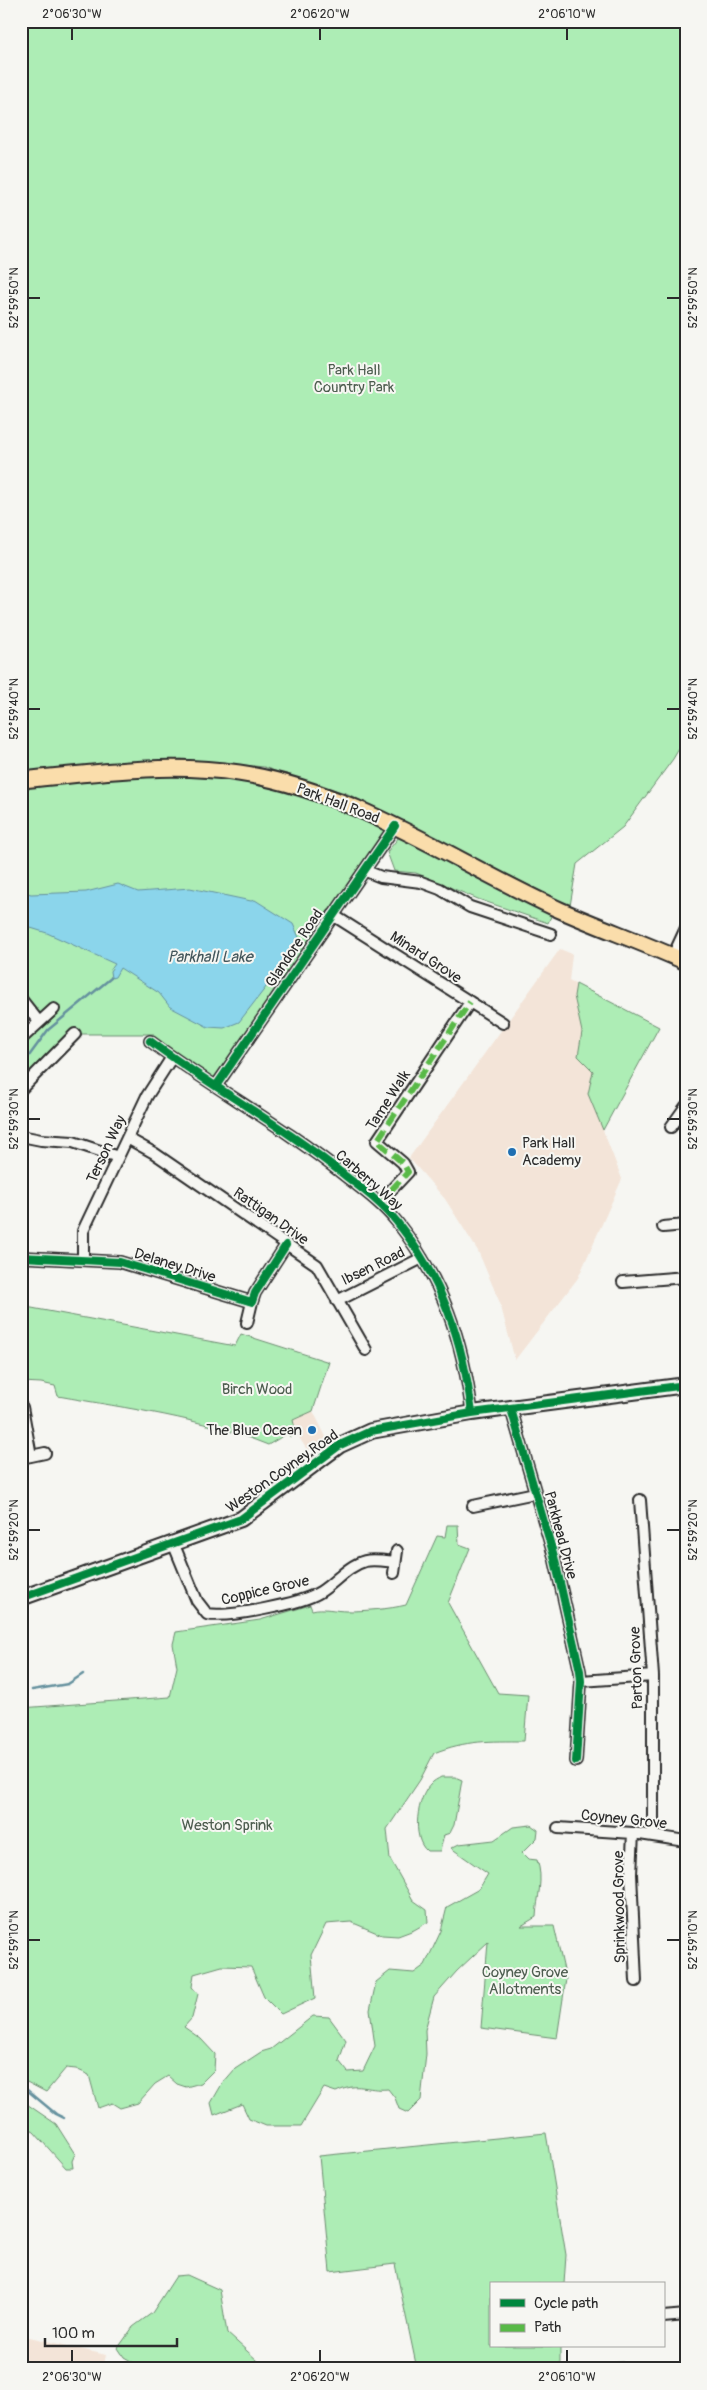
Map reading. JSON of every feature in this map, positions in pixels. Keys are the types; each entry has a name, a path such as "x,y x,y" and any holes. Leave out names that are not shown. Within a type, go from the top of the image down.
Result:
{"main road":[{"name":"Park Hall Road","path":"21,780 162,768 191,768 238,773 297,786 352,805 560,910 680,959"}],"street":[{"name":"Glandore Road","path":"216,1086 333,915 366,871 395,826"},
{"path":"366,871 381,876 421,882 440,889 470,907 551,934"},
{"name":"Minard Grove","path":"333,915 503,1024"},
{"path":"680,959 686,928"},
{"path":"21,1000 39,1022"},
{"name":"Tame Walk","path":"379,1203 408,1172 403,1163 377,1141 470,1002"},
{"path":"21,1038 54,1009"},
{"path":"21,1089 75,1034"},
{"name":"Carberry Way","path":"150,1041 323,1158 379,1203 397,1222 422,1258 451,1315 461,1347 472,1413"},
{"name":"Terson Way","path":"83,1259 83,1232 147,1096 172,1057"},
{"path":"671,1128 686,1106"},
{"path":"21,1136 41,1140 73,1142 118,1157"},
{"name":"Rattigan Drive","path":"127,1138 154,1153 317,1265 366,1350"},
{"path":"663,1227 686,1225"},
{"path":"247,1323 255,1293 286,1245"},
{"name":"Delaney Drive","path":"21,1257 120,1262 252,1302"},
{"name":"Ibsen Road","path":"337,1300 422,1258"},
{"path":"623,1282 686,1277"},
{"name":"Weston Coyney Road","path":"21,1598 174,1545 242,1519 340,1445 372,1431 472,1413 686,1385"},
{"name":"Parkhead Drive","path":"511,1409 554,1556 580,1676 576,1761"},
{"path":"22,1414 26,1457 45,1453"},
{"path":"473,1506 535,1493"},
{"name":"Parton Grove","path":"640,1500 652,1676 652,1836"},
{"name":"Coppice Grove","path":"174,1545 197,1601 207,1614 220,1616 292,1602 319,1593 351,1567 366,1561 396,1556 394,1573"},
{"path":"580,1676 652,1676"},
{"name":"Coyney Grove","path":"558,1828 634,1833 686,1841"},
{"name":"Sprinkwood Grove","path":"634,1833 631,1874 636,1980"},
{"path":"664,2316 686,2315"}],"shaded area":[{"name":"Park Hall Academy","path":"560,949 572,954 569,981 659,1027 603,1130 622,1179 578,1278 515,1360 500,1303 478,1251 445,1199 409,1158"},
{"path":"313,1411 327,1439 308,1451 296,1433 293,1420"},
{"path":"21,2335 106,2355 103,2369 21,2369"}],"green space":[{"name":"Park Hall Country Park","path":"21,21 686,21 686,737 673,759 623,827 577,864 570,906 346,793 299,780 264,767 181,759 21,774"},
{"path":"225,771 395,826 216,1086 151,1039 154,1034 75,1034 21,1089 21,1039 39,1022 21,999 21,780"},
{"path":"399,837 553,912 548,923 478,899 416,873 394,871 387,852"},
{"path":"576,984 659,1027 603,1130 588,1094 593,1071 578,1056 582,1032 574,996"},
{"name":"Birch Wood","path":"21,1306 235,1346 241,1334 329,1362 313,1411 293,1420 296,1433 290,1437 288,1433 268,1445 216,1427 138,1410 58,1396 55,1386 21,1382"},
{"name":"Weston Sprink","path":"447,1525 458,1525 459,1544 470,1548 448,1603 498,1693 528,1695 524,1741 468,1743 434,1753 420,1780 387,1829 390,1859 413,1900 427,1910 428,1922 398,1936 382,1935 351,1922 326,1924 311,1955 315,1998 281,2014 264,1997 251,1967 222,1966 194,1974 192,1987 198,1994 192,2018 184,2027 201,2039 215,2054 214,2070 201,2083 186,2087 177,2084 168,2076 155,2084 138,2103 120,2108 112,2103 98,2108 89,2075 76,2069 66,2068 46,2092 21,2079 21,1708 170,1697 177,1667 173,1644 176,1632 260,1620 310,1605 312,1610 347,1611 377,1610 406,1605 437,1536 445,1537"},
{"path":"441,1777 455,1777 462,1780 454,1825 450,1833 444,1835 440,1851 427,1851 419,1837 419,1807 426,1790"},
{"name":"Coyney Grove Allotments","path":"531,1825 538,1830 537,1838 522,1853 528,1859 537,1860 540,1888 536,1917 521,1926 554,1926 566,1979 557,2038 481,2028 488,1942 457,1971 434,1997 425,2030 426,2054 421,2100 408,2113 399,2109 395,2098 388,2089 351,2087 336,2092 324,2088 301,2126 266,2126 249,2119 242,2104 214,2115 211,2103 222,2084 235,2069 261,2052 271,2049 313,2016 329,2017 346,2040 339,2061 348,2072 363,2071 375,2046 370,2010 376,1982 390,1971 414,1973 425,1965 441,1931 447,1907 479,1889 488,1874 451,1848 459,1844 494,1840 513,1827"},
{"path":"21,2100 56,2124 75,2154 72,2161 73,2168 66,2168 34,2132 21,2124"},
{"path":"546,2133 566,2255 564,2282 490,2282 490,2348 560,2348 560,2369 417,2369 395,2264 330,2272 319,2156"},
{"path":"187,2275 220,2290 227,2333 267,2369 219,2369 187,2363 136,2364 124,2357 118,2348 133,2327 152,2313 176,2276"},
{"path":"624,2362 624,2369 605,2369 605,2363"}],"water":[{"name":"Parkhall Lake","path":"21,884 24,892 31,894 86,892 118,884 138,892 190,888 251,901 255,900 293,924 301,942 239,1022 224,1028 208,1027 170,1007 159,993 120,968 115,977 111,978 110,971 115,964 47,933 21,925"}],"waterway":[{"path":"21,1063 26,1060 48,1030 111,978"},
{"path":"32,1690 68,1684 83,1674"},
{"path":"21,2085 56,2114 64,2118"}],"marked path":[{"path":"379,1203 408,1172 403,1163 377,1141 470,1002"}],"cycle path":[{"path":"216,1086 395,826"},
{"path":"150,1041 320,1156 372,1196 391,1215 413,1244 439,1289 463,1361 472,1413"},
{"path":"21,1257 120,1262 252,1302 255,1293 286,1245"},
{"path":"21,1598 241,1519 340,1445 371,1431 472,1413 686,1385"},
{"path":"511,1409 554,1556 580,1671 576,1761"}],"place":[{"name":"Park Hall Academy","path":"512,1152"},
{"name":"The Blue Ocean","path":"312,1430"}]}
